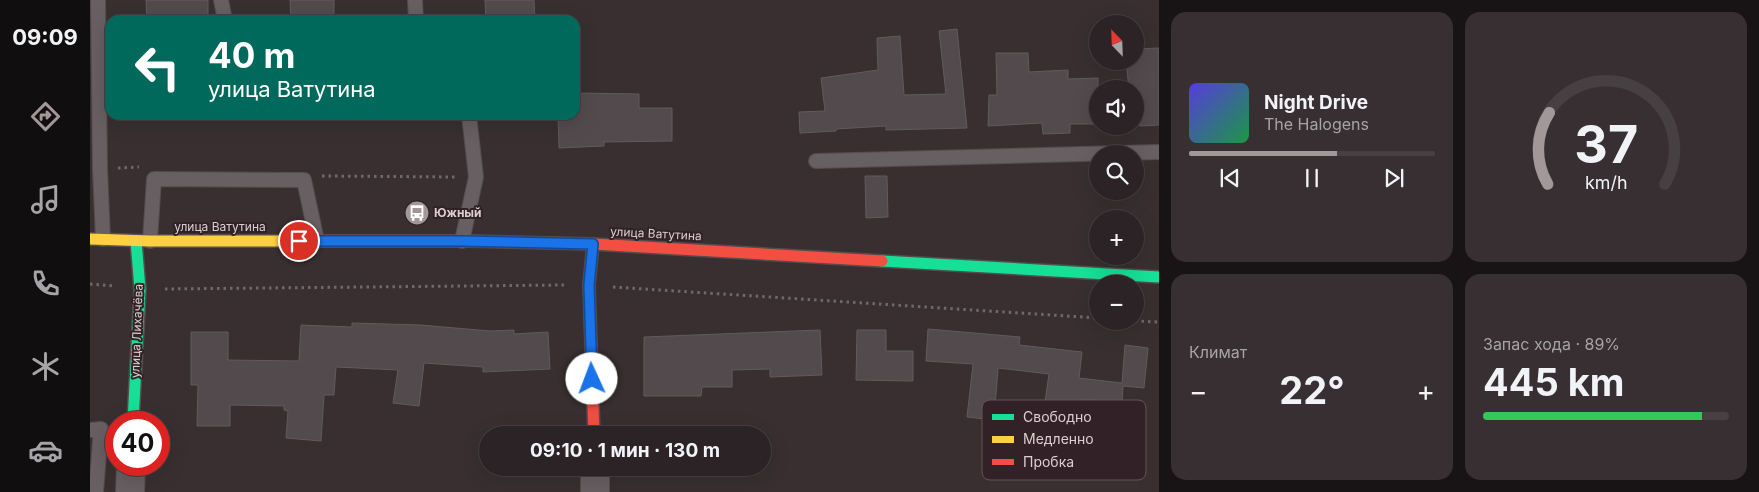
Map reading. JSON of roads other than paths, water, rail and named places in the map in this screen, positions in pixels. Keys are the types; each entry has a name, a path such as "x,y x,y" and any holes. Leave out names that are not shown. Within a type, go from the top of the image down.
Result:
{"main road":[{"name":"улица Ватутина","path":"97,239 143,241 462,241 593,244 1159,277"},
{"name":"улица Лихачёва","path":"134,411 143,241"},
{"path":"593,244 589,285 594,426"}],"street":[{"path":"130,492 131,476"},
{"path":"595,476 596,492"}],"lane":[{"path":"97,239 100,169 98,0"},
{"path":"221,0 224,15"},
{"path":"415,0 416,15"},
{"path":"462,241 476,177 470,120"},
{"path":"816,161 1159,152"},
{"path":"143,241 154,179 304,180 318,241"},
{"path":"90,430 101,429 96,492"}],"place":[{"name":"Южный","path":"417,213"}]}
